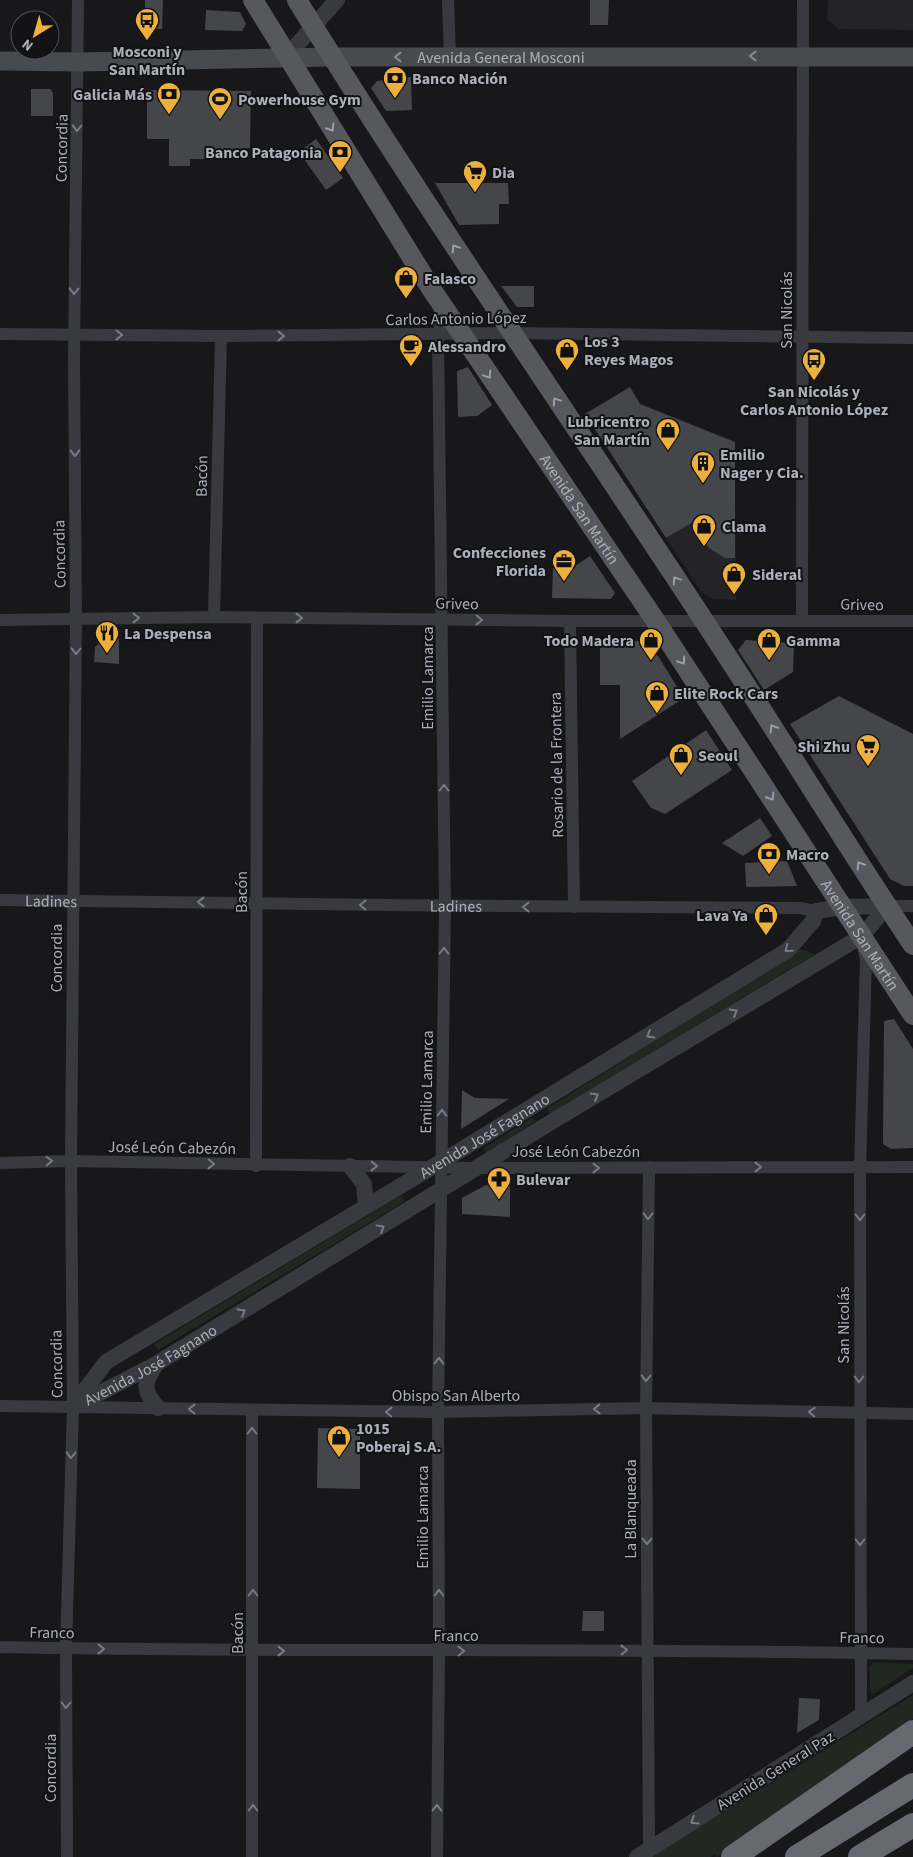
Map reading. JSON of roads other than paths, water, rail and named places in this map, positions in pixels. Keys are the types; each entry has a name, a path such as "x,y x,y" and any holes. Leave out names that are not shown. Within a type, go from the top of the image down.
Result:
{"highway":[{"path":"733,1857 913,1732"},
{"path":"797,1857 913,1785"},
{"path":"860,1857 913,1824"}],"main road":[{"name":"Avenida San Martín","path":"252,0 444,308 655,620 913,1015"},
{"path":"297,0 510,333 703,620 913,945"},
{"name":"Avenida General Mosconi","path":"0,61 78,62 286,57 450,56 913,57"}],"street":[{"name":"Concordia","path":"67,1857 66,1648 73,1406 70,1161 76,618 74,335 78,0"},
{"path":"286,57 337,0"},
{"path":"448,0 450,56"},
{"name":"San Nicolás","path":"802,620 803,0"},
{"name":"Emilio Lamarca","path":"436,1857 440,1651 438,1412 441,1190 438,1165 445,907 443,619 438,335 444,308"},
{"name":"Carlos Antonio López","path":"0,334 220,336 510,333 913,338"},
{"name":"Bacón","path":"214,617 220,336"},
{"name":"Griveo","path":"0,620 214,617 570,621 913,621"},
{"name":"Bacón","path":"256,1166 257,618"},
{"name":"Rosario de la Frontera","path":"570,621 574,907"},
{"name":"Ladines","path":"0,900 257,902 445,907 800,908 816,911 842,907 913,906"},
{"name":"Avenida José Fagnano","path":"73,1406 156,1364 862,936 887,906"},
{"name":"Avenida José Fagnano","path":"73,1406 106,1362 140,1340 438,1165 788,950 813,921 816,911"},
{"name":"San Nicolás","path":"860,1715 860,1168 866,960 862,936"},
{"name":"José León Cabezón","path":"0,1163 70,1161 256,1166 438,1165 477,1168 913,1167"},
{"path":"350,1166 364,1184 366,1206"},
{"name":"La Blanqueada","path":"643,1853 647,1649 646,1408 649,1167"},
{"path":"140,1340 156,1364 146,1381 146,1390 149,1398 158,1408"},
{"name":"Obispo San Alberto","path":"0,1406 438,1412 646,1408 913,1414"},
{"name":"Bacón","path":"252,1410 254,1651 252,1857"},
{"name":"Franco","path":"0,1647 254,1651 647,1649 913,1654"},
{"name":"Avenida General Paz","path":"643,1853 913,1683"}],"place":[{"name":"Mosconi y San Martín","path":"147,41"},
{"name":"Banco Nación","path":"395,99"},
{"name":"Galicia Más","path":"169,115"},
{"name":"Powerhouse Gym","path":"220,120"},
{"name":"Banco Patagonia","path":"340,173"},
{"name":"Dia","path":"475,193"},
{"name":"Falasco","path":"406,299"},
{"name":"Alessandro","path":"411,367"},
{"name":"Los 3 Reyes Magos","path":"567,371"},
{"name":"San Nicolás y Carlos Antonio López","path":"814,381"},
{"name":"Lubricentro San Martín","path":"668,451"},
{"name":"Emilio Nager y Cia.","path":"703,484"},
{"name":"Clama","path":"704,547"},
{"name":"Confecciones Florida","path":"564,582"},
{"name":"Sideral","path":"734,595"},
{"name":"La Despensa","path":"107,654"},
{"name":"Todo Madera","path":"651,661"},
{"name":"Gamma","path":"769,661"},
{"name":"Elite Rock Cars","path":"657,714"},
{"name":"Shi Zhu","path":"868,767"},
{"name":"Seoul","path":"681,776"},
{"name":"Macro","path":"769,875"},
{"name":"Lava Ya","path":"766,936"},
{"name":"Bulevar","path":"499,1200"},
{"name":"1015 Poberaj S.A.","path":"339,1458"}]}
